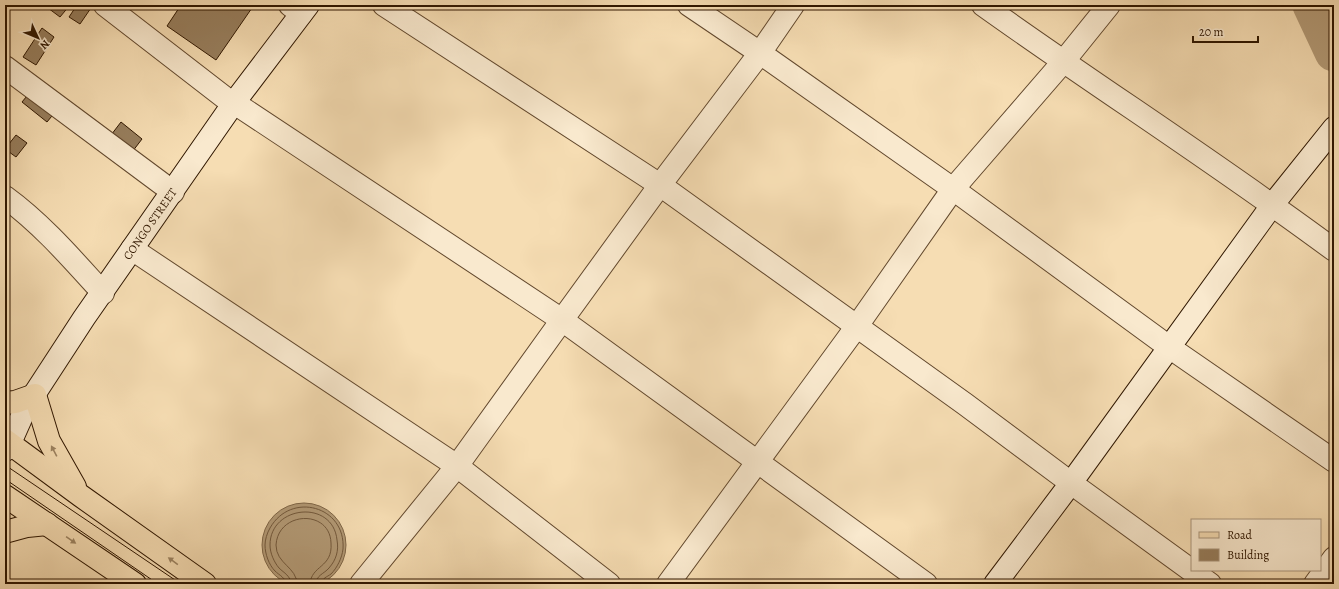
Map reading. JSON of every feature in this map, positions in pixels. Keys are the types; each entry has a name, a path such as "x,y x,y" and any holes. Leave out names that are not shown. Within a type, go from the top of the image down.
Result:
{"main road":[{"path":"5,403 30,401 48,441 81,496"},
{"path":"6,439 81,496 205,584"},
{"path":"5,496 135,584"},
{"path":"5,532 27,526 47,524"}],"street":[{"path":"105,5 233,104 242,108 562,320 926,584"},
{"path":"384,5 660,185 966,404 1191,570"},
{"path":"689,5 760,53 952,189 1169,347 1334,461"},
{"path":"361,584 457,466 660,185 760,53 793,5"},
{"path":"983,5 1063,62 1273,204 1334,250"},
{"path":"668,584 857,326 952,189 1063,62 1109,5"},
{"name":"CONGO STREET","path":"6,439 84,318 103,293 300,8"},
{"path":"5,68 172,192"},
{"path":"995,584 1071,483 1273,204 1334,128"},
{"path":"5,197 41,226 103,293"},
{"path":"132,249 457,466 609,584"},
{"path":"1315,584 1334,558"},
{"path":"1192,571 1210,584"}],"water":[{"path":"304,503 320,506 334,515 343,529 346,545 343,561 334,575 320,584 304,587 288,584 274,575 265,561 262,545 265,529 274,515 288,506"}],"building":[{"path":"44,5 70,5 60,17"},
{"path":"77,5 93,5 80,24 69,17"},
{"path":"181,5 254,5 216,60 167,26"},
{"path":"42,28 54,37 36,65 23,57"},
{"path":"31,91 56,111 47,122 22,102"},
{"path":"121,122 142,139 129,156 108,139"},
{"path":"16,135 27,143 16,157 5,149"}],"waterway":[{"path":"1312,5 1334,52"}],"tram line":[{"path":"5,465 181,584"},
{"path":"5,479 158,584"}]}
